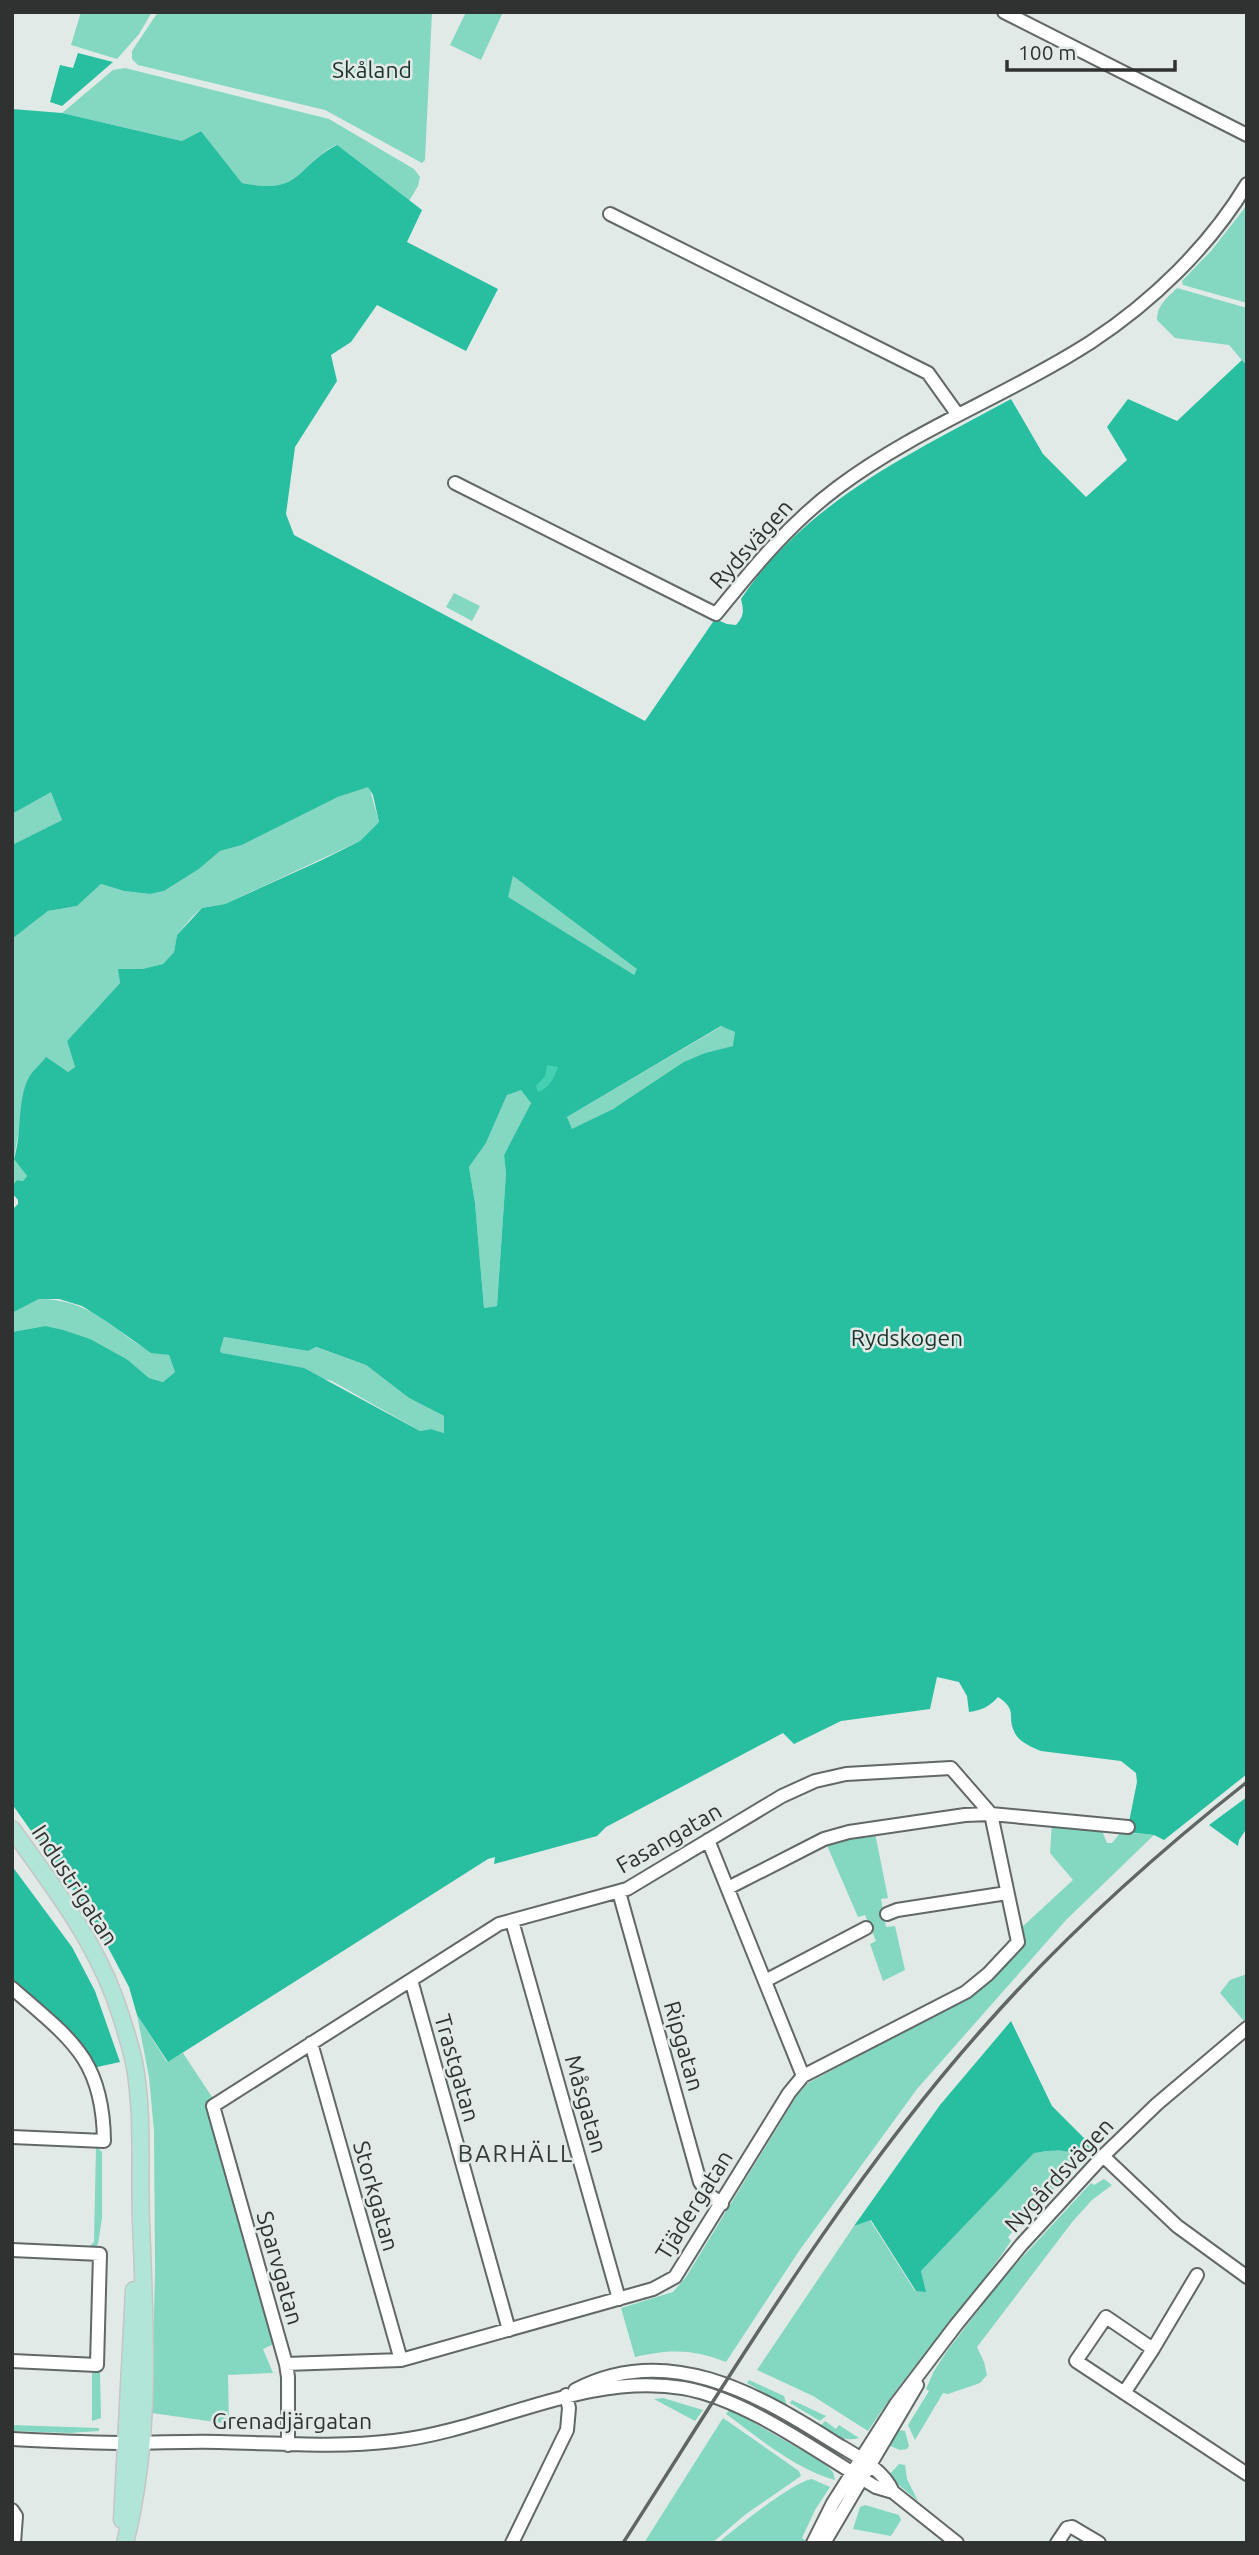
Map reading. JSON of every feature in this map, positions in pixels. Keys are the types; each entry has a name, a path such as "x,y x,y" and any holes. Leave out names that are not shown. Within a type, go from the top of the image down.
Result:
{"main road":[{"name":"Industrigatan","path":"12,1829 78,1924 98,1959 113,1994 134,2063 140,2118 141,2211 130,2353 137,2489 123,2543"}],"street":[{"path":"1004,12 1247,135"},
{"name":"Rydsvägen","path":"455,483 716,614 766,553 815,505 862,471 1090,342 1131,313 1166,283 1203,244 1247,184"},
{"path":"610,214 928,373 958,415"},
{"name":"Fasangatan","path":"213,2106 499,1924 619,1892 805,1784 846,1774 951,1768 991,1815"},
{"path":"728,1888 824,1839 862,1830 965,1815 1128,1828"},
{"name":"Tjädergatan","path":"286,2364 401,2360 619,2299 661,2286 675,2277 789,2093 803,2076 966,1992 988,1974 1018,1942 991,1815"},
{"path":"708,1840 803,2076"},
{"name":"Ripgatan","path":"619,1892 700,2182 708,2194 722,2204"},
{"path":"887,1914 1007,1893"},
{"name":"Måsgatan","path":"512,1921 619,2299"},
{"path":"765,1981 866,1928"},
{"name":"Trastgatan","path":"411,1980 509,2330"},
{"path":"12,1988 69,2039 86,2060 102,2100 104,2141 12,2137"},
{"name":"Nygårdsvägen","path":"824,2543 857,2476 914,2391 922,2371 1022,2244 1103,2156 1175,2087 1247,2028"},
{"name":"Storkgatan","path":"311,2043 401,2360"},
{"name":"Sparvgatan","path":"213,2106 286,2364 288,2445"},
{"path":"1103,2156 1177,2227 1247,2277"},
{"path":"12,2249 100,2253 97,2365 12,2361"},
{"path":"1125,2393 1197,2275"},
{"path":"1153,2348 1107,2316 1076,2361 1247,2474"},
{"name":"Grenadjärgatan","path":"566,2395 592,2382 635,2372 667,2371 705,2376 749,2393 865,2462 887,2482 893,2492"},
{"name":"Grenadjärgatan","path":"12,2438 134,2443 375,2443 413,2438 566,2395 658,2385 699,2392 744,2409 857,2476 893,2492"},
{"path":"512,2543 567,2430 569,2408 566,2395"},
{"name":"Nygårdsvägen","path":"813,2543 857,2476"},
{"path":"893,2492 957,2543"},
{"path":"12,2510 16,2516 14,2543"},
{"path":"1056,2543 1067,2528 1072,2527 1099,2543"}],"green space":[{"path":"81,12 152,12 139,34 117,59 71,45"},
{"name":"Skåland","path":"158,12 432,12 425,160 422,163 325,110 138,65 132,59 132,51"},
{"path":"466,12 503,12 481,60 450,45"},
{"path":"78,53 113,62 62,106 50,102 60,65 73,68"},
{"path":"125,68 329,119 414,169 420,177 418,186 409,201 336,145 287,182 262,186 242,183 201,131 182,141 62,113 113,70"},
{"name":"Rydskogen","path":"12,109 62,113 182,141 201,131 242,183 262,186 287,182 337,145 422,210 407,242 498,289 466,351 377,305 351,342 331,355 337,381 295,447 286,514 294,535 645,721 715,619 727,624 736,625 739,622 743,613 741,599 767,565 797,534 829,507 899,461 1011,399 1043,454 1086,497 1127,460 1107,427 1128,399 1177,421 1242,360 1247,366 1247,1774 1164,1840 1154,1835 1127,1832 1137,1782 1136,1773 1121,1761 1041,1751 1030,1746 1016,1735 1010,1710 998,1697 985,1708 969,1712 967,1696 959,1682 937,1677 930,1709 841,1721 794,1744 783,1733 606,1827 597,1836 494,1864 495,1857 488,1859 168,2062 137,2015 129,1987 92,1917 12,1804 12,1332 45,1326 63,1330 90,1339 128,1360 149,1378 163,1382 175,1372 169,1355 151,1353 82,1306 59,1299 39,1299 12,1313 12,1210 18,1200 12,1193 12,1186 17,1180 23,1181 27,1176 14,1159 22,1098 28,1079 46,1057 68,1072 75,1067 67,1041 120,983 118,969 142,969 163,964 174,952 177,935 202,908 225,904 322,860 360,841 379,822 373,795 368,787 338,797 242,845 220,851 199,869 164,891 150,894 124,891 101,884 77,906 48,911 12,939 12,845 62,820 51,792 12,814","holes":["513,876 637,969 634,975 508,897","721,1026 735,1032 733,1046 684,1062 613,1109 572,1129 567,1117","521,1090 531,1103 504,1155 506,1173 497,1306 484,1308 475,1203 469,1167 486,1143 507,1095","224,1337 308,1351 316,1347 366,1365 409,1398 444,1416 444,1433 431,1429 420,1431 304,1368 220,1351"]},
{"path":"1247,205 1247,303 1183,285 1182,281 1211,251"},
{"path":"1177,288 1247,308 1247,366 1229,345 1175,338 1157,320 1161,306"},
{"path":"454,593 480,606 472,621 446,607"},
{"path":"369,786 379,822 360,841 225,904 202,908 177,935 174,952 163,964 142,969 119,970 120,983 67,1041 75,1067 68,1072 61,1069 28,1078 14,1158 27,1176 23,1181 17,1180 12,1186 12,939 48,911 77,906 101,884 124,891 150,894 164,891 199,869 220,851 242,845 338,797"},
{"path":"52,791 62,820 12,845 12,814"},
{"path":"513,876 638,969 633,976 507,897"},
{"path":"722,1026 735,1032 734,1046 705,1053 613,1109 572,1130 567,1117"},
{"path":"521,1089 531,1103 504,1155 506,1173 497,1306 484,1308 475,1203 469,1167 486,1143 507,1095"},
{"path":"39,1299 66,1302 91,1312 142,1347 169,1355 175,1372 163,1382 149,1378 128,1360 45,1326 12,1332 12,1313"},
{"path":"224,1337 308,1351 315,1347 366,1365 409,1398 444,1416 444,1433 431,1429 420,1431 332,1381 222,1353 220,1351"},
{"path":"1247,1797 1247,1828 1238,1846 1209,1825"},
{"path":"1052,1823 1101,1828 1107,1843 1112,1843 1121,1832 1154,1835 1066,1920 917,2089 799,2251 726,2362 681,2352 635,2357 621,2308 673,2292 686,2277 796,2097 808,2083 978,1992 1024,1946 1021,1928 1073,1880 1050,1853"},
{"path":"875,1833 888,1898 881,1899 886,1927 895,1926 905,1970 883,1981 870,1944 876,1941 865,1915 858,1917 826,1843"},
{"path":"12,1866 72,1947 95,1991 120,2062 97,2067 68,2032 12,1981"},
{"path":"1247,1974 1247,2019 1244,2021 1220,1993 1230,1980"},
{"path":"137,2015 167,2062 183,2053 214,2100 206,2105 274,2344 263,2349 273,2373 228,2375 229,2424 152,2413 154,2131 149,2077"},
{"path":"1011,2021 1052,2106 1094,2148 1083,2160 1066,2151 1034,2153 921,2271 926,2292 916,2291 871,2220 854,2226 940,2105"},
{"path":"96,2146 102,2152 102,2218 95,2248 89,2247 94,2242"},
{"path":"1055,2150 1075,2152 1083,2160 1008,2237 1011,2241 994,2265 902,2382 868,2431 813,2396 757,2370 854,2226 870,2220 915,2291 925,2291 921,2271 1034,2153"},
{"path":"1104,2179 1112,2185 1092,2200 1073,2221 977,2347 987,2375 980,2383 948,2394 943,2393 915,2440 908,2425 929,2391 926,2389 934,2371 947,2351 1004,2277 1091,2183 1094,2185"},
{"path":"92,2371 100,2373 101,2418 92,2421"},
{"path":"749,2380 784,2396 787,2406 747,2383"},
{"path":"663,2398 703,2410 695,2421 654,2399"},
{"path":"792,2400 826,2416 820,2421 790,2403"},
{"path":"730,2409 824,2463 833,2472 835,2480 820,2475 778,2452 726,2414"},
{"path":"723,2418 799,2471 801,2476 746,2514 712,2543 644,2543"},
{"path":"825,2421 836,2429 839,2425 859,2438 849,2439 834,2434 820,2426"},
{"path":"12,2425 99,2428 99,2431 12,2431"},
{"path":"899,2430 905,2431 909,2446 907,2449 900,2450 888,2445"},
{"path":"899,2464 905,2465 907,2479 918,2501 888,2476"},
{"path":"812,2479 830,2487 802,2538 804,2543 718,2543 778,2497"},
{"path":"865,2505 899,2515 901,2520 891,2536 853,2529 860,2507"}],"shaded area":[{"path":"547,1065 558,1067 551,1082 538,1092 536,1086 545,1076"}],"railway":[{"path":"623,2543 793,2278 884,2149 933,2087 1014,1993 1077,1929 1143,1868 1247,1782"}],"district":[{"name":"BARHÄLL","path":"516,2154"}]}
